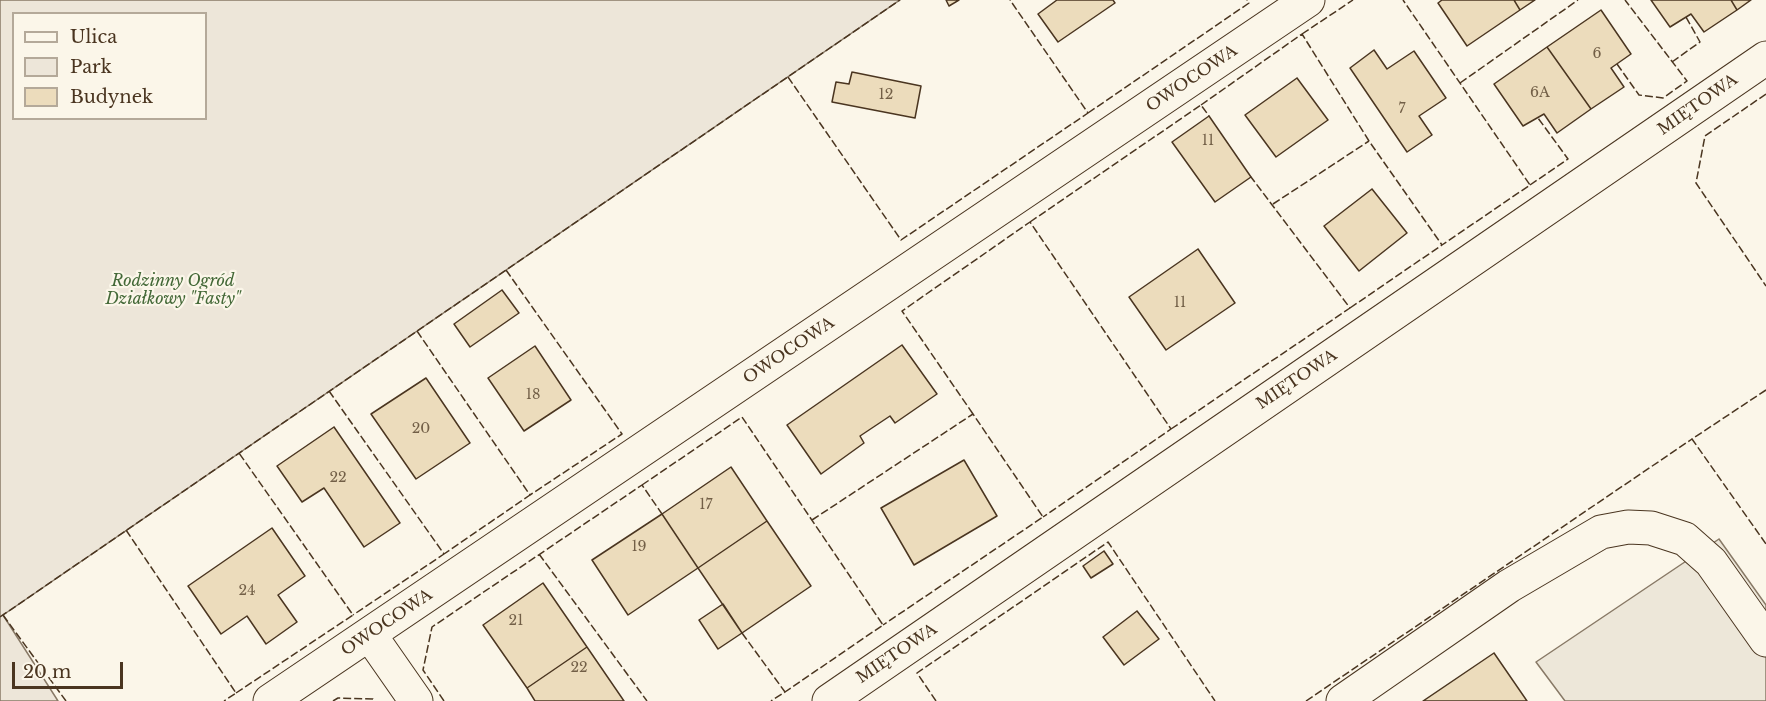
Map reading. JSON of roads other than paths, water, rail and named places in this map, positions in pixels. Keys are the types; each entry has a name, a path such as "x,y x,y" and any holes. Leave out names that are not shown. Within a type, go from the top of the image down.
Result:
{"street":[{"name":"OWOCOWA","path":"270,701 1308,0"},
{"name":"MIĘTOWA","path":"829,701 1766,58"},
{"path":"1343,701 1509,586 1601,532 1628,526 1652,528 1685,539 1711,562 1766,640"},
{"path":"370,634 416,701"}],"park label":[{"name":"Rodzinny Ogród Działkowy \"Fasty\"","path":"173,290"}]}
